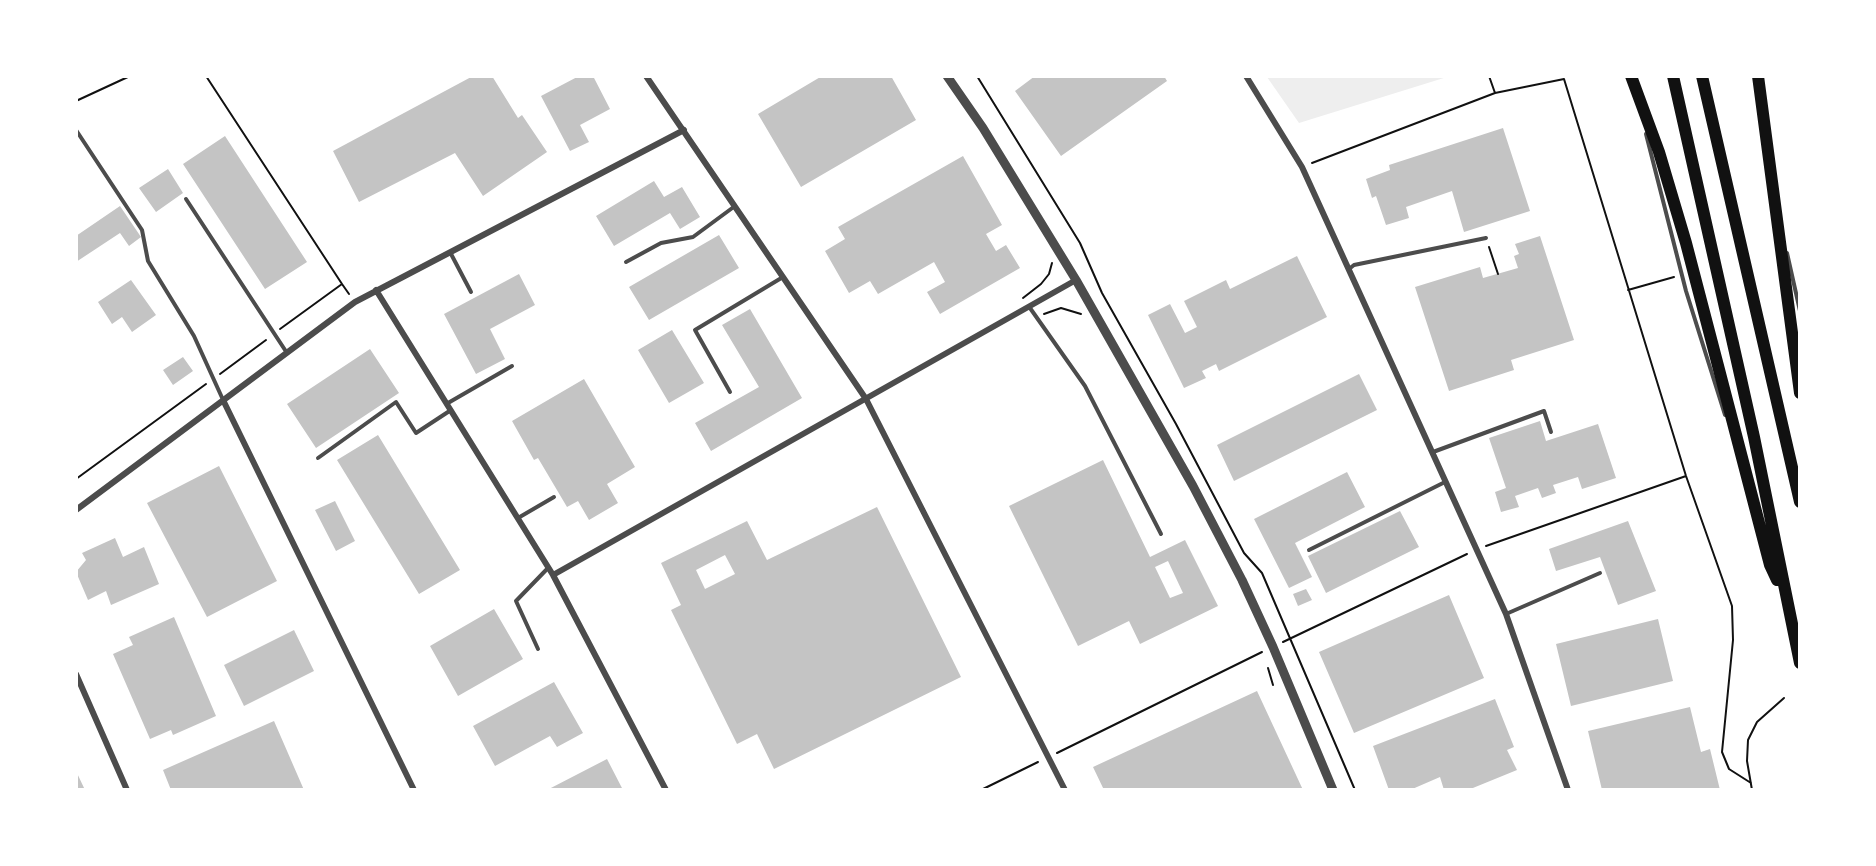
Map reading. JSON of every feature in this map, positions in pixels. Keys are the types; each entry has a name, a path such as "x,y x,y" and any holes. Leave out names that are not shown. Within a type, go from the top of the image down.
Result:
{"highway":[{"path":"1673,76 1754,437 1800,663"},
{"path":"1702,76 1800,502"},
{"path":"1758,76 1766,153 1800,393"},
{"path":"1632,77 1659,152 1686,243 1720,366 1770,565 1786,601"}],"street":[{"path":"646,76 866,399 1065,789"},
{"path":"947,76 983,128 1076,280 1193,486 1274,647 1333,789"},
{"path":"1246,76 1302,167 1506,614 1569,789"},
{"path":"76,510 287,353 376,290 684,130"},
{"path":"553,575 1076,280"},
{"path":"376,290 553,575 666,789"},
{"path":"224,402 414,789"},
{"path":"76,675 128,789"}],"lane":[{"path":"76,130 142,230 148,261 194,336 224,402"},
{"path":"1766,153 1800,311"},
{"path":"186,199 287,353"},
{"path":"626,262 661,243 693,237 736,206"},
{"path":"1349,269 1354,265 1486,238"},
{"path":"450,252 471,292"},
{"path":"730,392 695,330 783,277"},
{"path":"1030,308 1085,386 1161,534"},
{"path":"318,458 396,402 416,433 450,407 512,366"},
{"path":"1432,452 1544,411 1551,432"},
{"path":"1309,550 1445,482"},
{"path":"518,518 554,497"},
{"path":"538,649 516,601 548,567"},
{"path":"1506,614 1600,573"}],"path":[{"path":"76,101 130,76"},
{"path":"977,76 1080,243 1102,293 1176,424 1244,553 1262,573 1279,607 1290,639 1355,789"},
{"path":"1489,76 1495,93"},
{"path":"1302,167 1495,93 1564,79 1686,476 1732,606 1734,640 1722,752 1729,769 1751,783"},
{"path":"1486,238 1498,274"},
{"path":"1030,308 1022,296 1041,284 1049,274 1052,263 1050,252"},
{"path":"1628,290 1676,277"},
{"path":"1036,318 1061,308 1072,309 1085,317"},
{"path":"981,789 1290,639"},
{"path":"1266,663 1273,685"},
{"path":"1752,789 1747,749 1752,730 1770,708 1784,698"}],"shaded area":[{"path":"1267,77 1447,77 1299,123"}],"building":[{"path":"473,76 492,76 518,118 522,115 547,152 483,196 455,153 359,202 333,151"},
{"path":"579,76 593,76 610,109 580,125 589,142 570,151 541,96"},
{"path":"822,76 891,76 916,120 801,187 758,114"},
{"path":"1035,76 1164,76 1167,81 1061,156 1015,91"},
{"path":"1503,128 1530,211 1464,232 1452,191 1406,207 1409,218 1386,225 1376,196 1372,198 1366,179 1390,170 1389,165"},
{"path":"225,136 307,262 265,289 183,164"},
{"path":"963,156 1002,225 986,234 996,251 1006,245 1020,268 940,314 927,292 945,282 934,262 878,294 870,281 849,293 825,251 845,239 838,227"},
{"path":"168,169 183,193 156,212 139,188"},
{"path":"654,181 664,197 682,187 700,217 680,229 670,213 614,246 596,216"},
{"path":"120,206 141,237 129,246 120,233 76,262 76,236"},
{"path":"719,235 739,268 649,320 629,287"},
{"path":"1540,236 1574,340 1511,360 1514,370 1449,391 1415,287 1480,267 1483,278 1518,268 1514,256 1519,254 1515,244"},
{"path":"1297,256 1327,317 1219,371 1216,364 1202,371 1206,378 1184,388 1148,315 1170,304 1185,333 1197,327 1184,301 1226,280 1230,289"},
{"path":"519,274 535,305 490,329 505,359 476,374 444,314"},
{"path":"131,280 156,315 132,332 122,317 112,324 98,302"},
{"path":"750,309 802,398 711,451 695,423 759,387 722,325"},
{"path":"672,330 704,383 669,403 638,350"},
{"path":"370,349 399,393 316,448 287,404"},
{"path":"183,357 193,371 173,385 163,370"},
{"path":"1359,374 1377,410 1234,481 1217,445"},
{"path":"584,379 635,467 607,484 618,503 589,520 578,501 567,507 538,458 534,460 512,421"},
{"path":"1540,421 1546,441 1598,424 1616,478 1582,489 1578,477 1553,485 1556,493 1542,498 1538,488 1515,496 1519,507 1501,512 1495,492 1506,488 1489,438"},
{"path":"378,435 460,570 419,594 337,460"},
{"path":"1103,460 1150,557 1185,540 1218,606 1140,644 1129,621 1078,646 1009,506","holes":["1168,561 1183,593 1170,598 1155,567"]},
{"path":"219,466 277,581 207,617 147,503"},
{"path":"1347,472 1365,507 1295,543 1312,577 1289,588 1254,519"},
{"path":"335,501 355,541 336,551 315,510"},
{"path":"877,507 961,677 774,769 757,734 737,744 671,610 681,605 661,563 747,521 767,560","holes":["725,555 735,574 705,589 696,570"]},
{"path":"1400,511 1419,547 1326,593 1308,556"},
{"path":"1628,521 1656,591 1618,605 1600,557 1556,571 1549,549"},
{"path":"115,538 123,557 144,547 159,584 111,605 106,591 88,600 76,572 86,560 82,553"},
{"path":"1306,589 1312,600 1298,606 1293,594"},
{"path":"1449,595 1484,678 1354,733 1319,652"},
{"path":"494,609 523,659 458,696 430,646"},
{"path":"174,617 216,716 173,735 171,730 150,739 113,654 133,645 129,637"},
{"path":"1658,619 1673,681 1571,706 1556,644"},
{"path":"294,630 314,671 244,706 224,665"},
{"path":"554,682 583,733 557,747 550,736 495,766 473,726"},
{"path":"1257,691 1303,790 1104,790 1093,767"},
{"path":"1495,699 1514,747 1507,750 1517,770 1468,790 1444,790 1440,777 1410,790 1389,790 1373,746"},
{"path":"1690,707 1701,752 1710,749 1720,790 1602,790 1588,731"},
{"path":"274,721 304,790 171,790 163,770"},
{"path":"607,759 623,790 547,790"},
{"path":"76,771 85,790 76,790"}]}
